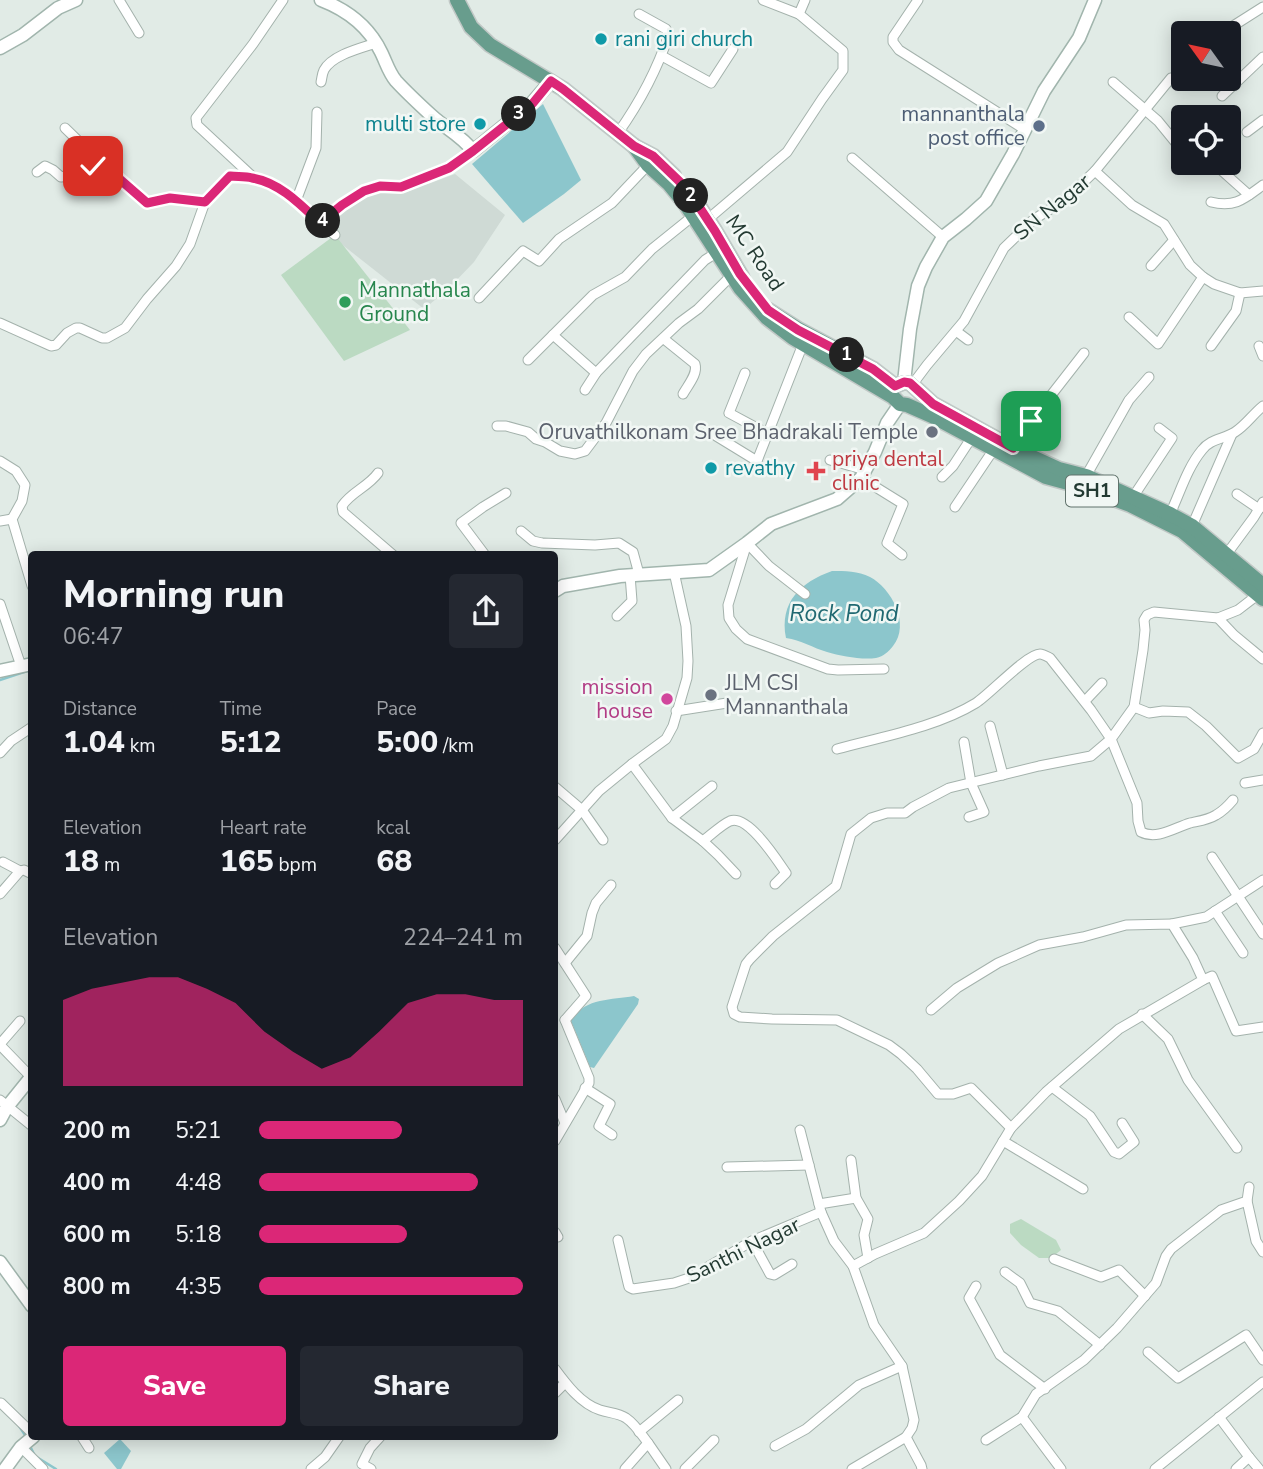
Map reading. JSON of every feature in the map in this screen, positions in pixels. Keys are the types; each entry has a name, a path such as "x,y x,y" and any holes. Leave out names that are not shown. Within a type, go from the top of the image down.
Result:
{"main road":[{"path":"0,48 23,35 58,8 76,0"},
{"path":"321,0 332,4 367,30 394,80 473,151 533,103 551,81"},
{"name":"MC Road","path":"457,0 471,27 485,41 563,89 634,146 653,156 679,181 692,196 716,253 731,276 756,307 786,333 803,344 904,393 933,404 1013,448 1059,469 1086,476 1182,531 1262,592"},
{"path":"558,589 563,586 634,575 709,570 771,524 837,499 863,474 904,393 910,329 918,286 926,267 943,237 986,201 1044,91 1079,38 1095,0"},
{"name":"MC Road","path":"634,146 648,165 700,218 768,310 798,330 873,369 932,416 1046,477 1170,513 1192,526 1226,555 1262,592"},
{"path":"0,671 27,665"},
{"path":"0,1120 4,1103 28,1080"},
{"path":"0,1262 28,1300"},
{"path":"5,1469 28,1439"}],"street":[{"path":"119,0 139,33"},
{"path":"283,0 196,118 197,125 254,178 279,189 335,235"},
{"path":"528,360 593,295 625,277 652,249 700,218 787,152 843,70 843,51 799,14 764,0"},
{"path":"799,14 805,0"},
{"path":"918,0 893,37 894,45 899,51 1024,129"},
{"path":"1241,21 1263,7"},
{"path":"618,133 636,107 670,34 639,14"},
{"path":"321,82 324,70 341,55 376,43"},
{"path":"662,56 711,83 733,49"},
{"path":"1222,96 1263,57"},
{"path":"1094,171 1171,78"},
{"path":"1113,82 1171,136"},
{"path":"296,201 316,148 317,112"},
{"path":"1247,132 1263,120"},
{"path":"65,128 147,203 170,198 205,202"},
{"path":"320,223 364,191 380,186 401,187 449,168 473,151"},
{"path":"852,159 943,237"},
{"path":"37,172 45,166 61,177 100,162"},
{"path":"478,298 523,251 539,261 559,239 612,203 648,165"},
{"name":"SN Nagar","path":"904,393 964,321 1004,248 1033,220 1066,199 1094,171 1132,205 1164,224 1190,265 1203,277 1240,293 1263,291"},
{"path":"1227,175 1249,195"},
{"path":"0,323 51,346 76,328 107,338 125,328 176,266 190,244 205,202 230,176 254,178"},
{"path":"1211,202 1229,205 1241,201 1263,185"},
{"path":"1151,266 1174,240"},
{"path":"585,390 596,373 705,260 716,253"},
{"path":"496,426 528,432 560,451 575,454 585,451 606,422 633,371 646,354 731,276"},
{"path":"1129,317 1158,344 1203,277"},
{"path":"1211,346 1236,311 1240,293"},
{"path":"956,331 968,340"},
{"path":"552,335 596,373"},
{"path":"664,339 695,364 695,373 683,394"},
{"path":"708,431 757,461 803,344"},
{"path":"1259,346 1263,356"},
{"path":"1013,448 1084,353"},
{"path":"745,373 729,413 768,434"},
{"path":"1086,476 1129,400 1149,377"},
{"path":"1170,513 1201,450 1214,441 1233,434 1263,406"},
{"path":"1131,501 1172,438 1159,428"},
{"path":"1192,526 1233,434"},
{"path":"942,478 972,437"},
{"path":"955,507 994,449"},
{"path":"830,460 863,474 903,504 887,543 902,555"},
{"path":"0,461 16,471 25,485 22,500 12,519 28,573"},
{"path":"378,473 372,481 347,498 342,506 343,512 388,551"},
{"path":"482,551 461,523 506,493"},
{"path":"1226,555 1261,506 1237,494"},
{"path":"0,521 12,519"},
{"path":"521,531 533,541 542,543 619,543 633,552 632,601 617,616"},
{"path":"806,594 769,566 747,543 728,605 729,618 747,639 828,669 884,669"},
{"path":"558,837 599,790 666,738 673,726 687,678 688,661 687,626 674,572"},
{"path":"1011,1128 971,1088 953,1094 938,1094 917,1069 889,1045 837,1020 740,1017 734,1014 732,1007 750,959 773,936 836,886 851,834 871,818 887,813 905,813 949,788 1091,756 1111,739 1134,707 1145,617 1150,612 1218,618 1238,610 1262,592"},
{"path":"0,604 27,665"},
{"path":"1218,618 1263,659"},
{"path":"837,749 901,732 964,710 1037,654 1050,658 1111,739 1137,803 1141,832 1149,835 1165,833 1215,816 1233,800"},
{"path":"1084,701 1102,683"},
{"path":"676,711 727,703"},
{"path":"1134,707 1149,713 1188,712 1238,758 1254,749 1263,733"},
{"path":"990,726 1003,775"},
{"path":"0,753 11,741 28,730"},
{"path":"964,742 971,783 984,812 969,817"},
{"path":"632,764 671,818 703,842 736,874"},
{"path":"1245,783 1263,780"},
{"path":"671,818 712,786"},
{"path":"558,790 582,810 603,840"},
{"path":"703,842 729,821 745,823 786,873 775,884"},
{"path":"1212,856 1263,934"},
{"path":"3,862 28,872"},
{"path":"0,894 20,871"},
{"path":"930,1010 957,988 998,962 1040,945 1126,925 1172,924 1206,917 1263,880"},
{"path":"565,963 587,936 596,903 611,885"},
{"path":"1215,911 1242,953"},
{"path":"1172,924 1203,979"},
{"path":"558,952 586,996 565,1020"},
{"path":"853,1266 924,1233 982,1176 1011,1128 1052,1087 1119,1029 1203,979 1212,976 1236,1031 1263,1027"},
{"path":"1143,1014 1168,1039 1188,1080 1237,1148"},
{"path":"558,1017 565,1020 589,1078 558,1136"},
{"path":"20,1021 0,1044 28,1074"},
{"path":"1052,1087 1090,1116 1114,1152 1119,1154 1134,1142 1122,1123"},
{"path":"585,1088 610,1104 599,1126 612,1135"},
{"path":"4,1103 28,1123"},
{"path":"558,1106 565,1123"},
{"path":"800,1130 820,1208 834,1241 853,1266 874,1325 902,1366 914,1420 906,1437 852,1469"},
{"path":"1003,1141 1083,1189"},
{"path":"850,1160 856,1198 867,1219 864,1235 868,1258"},
{"path":"727,1167 809,1166"},
{"path":"1249,1187 1247,1201 1256,1241 1263,1252"},
{"name":"Santhi Nagar","path":"618,1240 629,1287 633,1289 674,1283 689,1278 752,1241 820,1208 856,1198"},
{"path":"986,1440 1022,1417 1036,1394 1084,1360 1100,1345 1156,1283 1171,1249 1221,1210 1247,1201"},
{"path":"752,1241 771,1274 774,1275 792,1264"},
{"path":"1054,1259 1101,1277 1119,1270 1145,1296"},
{"path":"1005,1272 1020,1283 1030,1303 1058,1311 1100,1345"},
{"path":"976,1286 969,1298 1000,1354 1045,1389"},
{"path":"1148,1352 1178,1378 1246,1335 1263,1360"},
{"path":"775,1446 807,1429 859,1385 902,1366"},
{"path":"558,1373 590,1405 615,1412 629,1420 666,1469"},
{"path":"1155,1469 1263,1382"},
{"path":"558,1390 565,1383"},
{"path":"639,1432 678,1399"},
{"path":"1,1403 28,1431"},
{"path":"1022,1417 1061,1469"},
{"path":"1219,1417 1259,1469"},
{"path":"906,1437 922,1469"},
{"path":"84,1440 89,1448"},
{"path":"311,1469 325,1457 337,1440"},
{"path":"370,1469 362,1464 377,1440"},
{"path":"685,1469 714,1440"},
{"path":"625,1469 648,1444"},
{"path":"21,1447 43,1469"},
{"path":"1236,1469 1250,1457"}],"shaded area":[{"path":"455,174 505,215 474,262 424,309 335,239 327,226 359,201 382,190 428,184"}],"green space":[{"name":"Mannathala Ground","path":"335,235 410,330 344,361 281,275"},
{"path":"1021,1219 1056,1240 1061,1250 1051,1258 1039,1258 1021,1245 1010,1233 1010,1224"}],"water":[{"path":"543,104 581,180 523,223 472,164"},
{"name":"Rock Pond","path":"832,571 856,572 870,577 885,589 891,598 896,607 900,627 893,646 884,655 876,658 845,656 786,638 786,614 795,595 811,581"},
{"path":"634,996 639,999 638,1004 594,1068 590,1067 571,1021 576,1013 590,1004"},
{"path":"119,1440 131,1451 121,1469 117,1469 104,1453"}],"waterway":[{"path":"0,680 27,671"},
{"path":"19,1426 25,1435"},
{"path":"30,1446 35,1456 56,1469"}],"place":[{"name":"rani giri church","path":"601,39"},
{"name":"multi store","path":"480,124"},
{"name":"mannanthala post office","path":"1039,126"},
{"name":"Mannathala Ground","path":"345,302"},
{"name":"Oruvathilkonam Sree Bhadrakali Temple","path":"932,432"},
{"name":"revathy","path":"711,468"},
{"name":"priya dental clinic","path":"816,471"},
{"name":"JLM CSI Mannanthala","path":"711,695"},
{"name":"mission house","path":"667,699"}],"route":[{"path":"93,166 100,162 147,203 170,198 205,202 230,176 254,178 279,189 320,223 364,191 380,186 401,187 449,168 533,103 551,81 634,146 653,156 679,181 715,231 740,274 768,310 798,330 873,369 895,386 904,382 910,383 933,404 1013,448 1031,421"}]}
